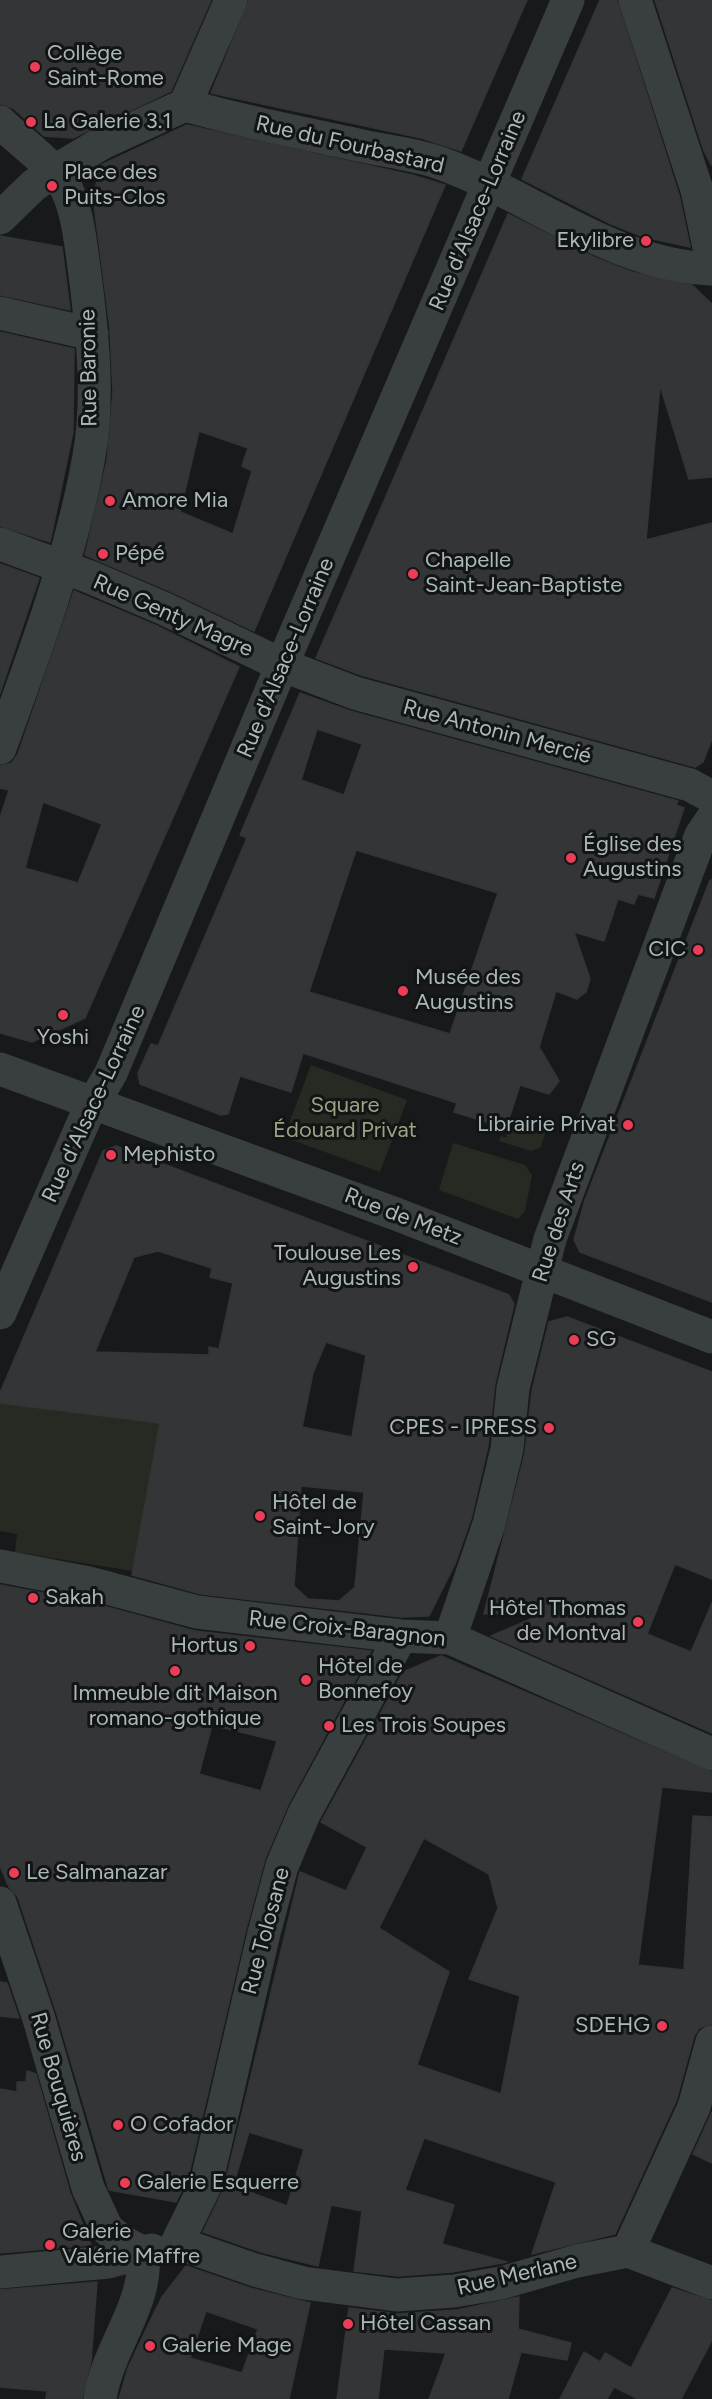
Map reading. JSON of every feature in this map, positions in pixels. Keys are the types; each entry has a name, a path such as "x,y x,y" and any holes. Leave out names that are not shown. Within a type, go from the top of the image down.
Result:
{"street":[{"path":"0,218 34,185 56,171 102,143 185,105 231,0"},
{"name":"Rue d'Alsace-Lorraine","path":"0,1313 92,1104 111,1074 282,665 568,0"},
{"path":"635,0 697,190 712,262"},
{"name":"Rue du Fourbastard","path":"185,105 432,161 490,184 603,242 653,262 687,268 712,269"},
{"path":"0,122 26,148 56,171"},
{"name":"Rue Baronie","path":"0,748 64,568 89,454 94,379 92,334 80,243 68,191 56,171"},
{"path":"0,313 92,334"},
{"name":"Rue Genty Magre","path":"0,544 165,609 282,665"},
{"name":"Rue Antonin Mercié","path":"282,665 355,693 690,785 712,798"},
{"name":"Rue des Arts","path":"450,1638 489,1524 507,1449 513,1388 542,1270 565,1197 697,846 712,819"},
{"name":"Rue de Metz","path":"0,1069 542,1270 712,1337"},
{"name":"Rue Croix-Baragnon","path":"0,1566 89,1583 197,1612 401,1636 450,1638 712,1754"},
{"name":"Rue Tolosane","path":"177,2243 206,2184 264,1933 282,1866 303,1814 401,1636"},
{"name":"Rue Bouquières","path":"0,1903 39,2019 88,2188 107,2229 143,2253"},
{"path":"712,2042 693,2106 628,2251 712,2283"},
{"path":"0,2272 108,2262 177,2243"},
{"name":"Rue Merlane","path":"177,2243 255,2270 303,2283 397,2295 454,2291 501,2283 577,2261 628,2251"},
{"path":"100,2399 112,2354 138,2299 144,2269 143,2253"}],"green space":[{"name":"Square Édouard Privat","path":"311,1065 407,1100 380,1172 284,1137"},
{"path":"509,1119 546,1131 540,1148 531,1151 499,1141 501,1136 506,1138"},
{"path":"453,1143 525,1165 532,1175 525,1211 518,1219 439,1190"},
{"path":"0,1402 160,1423 133,1571 15,1552 17,1534 0,1531"}],"building":[{"path":"0,0 211,0 171,91 73,138 44,136 13,108 0,104"},
{"path":"249,0 527,0 461,151 421,138 211,93"},
{"path":"600,0 617,0 679,195 690,247 644,237 611,224 522,179"},
{"path":"655,0 712,0 712,166 704,151"},
{"path":"187,125 412,175 445,185 254,631 172,592 85,555 107,460 113,392 110,329 93,197 101,165","holes":["199,431 248,448 242,466 252,471 233,534 180,512"]},
{"path":"508,214 596,258 632,272 692,285 712,304 712,477 689,479 660,385 646,540 712,523 712,739 703,762 695,767 361,675 316,658"},
{"path":"0,236 62,247 70,310 0,295"},
{"path":"0,332 74,349 73,432 50,542 0,526"},
{"path":"0,564 39,578 0,693"},
{"path":"74,591 157,626 239,667 85,1018 32,1042 0,1033 0,818 9,790 0,788 0,766 12,763 18,754","holes":["43,802 102,824 78,883 25,868"]},
{"path":"300,693 350,711 678,801 676,805 684,808 654,898 638,894 634,904 618,899 604,941 574,932 590,979 586,992 577,999 556,991 539,1047 559,1081 549,1094 520,1085 506,1128 454,1112 457,1103 303,1053 291,1092 240,1076 228,1114 221,1115 140,1084 138,1073 151,1044 158,1046 247,838 240,835","holes":["317,729 362,744 344,795 301,780","356,850 498,893 450,1034 309,992"]},
{"path":"710,880 712,880 712,1302 580,1252 574,1240 585,1200"},
{"path":"116,1146 509,1295 514,1304 495,1383 488,1446 471,1519 455,1564 429,1616 401,1617 201,1594 132,1575 160,1423 0,1403 0,1393 103,1151","holes":["158,1251 212,1268 210,1277 233,1283 219,1349 209,1347 209,1355 95,1352 134,1257","326,1342 366,1355 352,1437 302,1427 313,1373","301,1486 364,1492 355,1587 339,1601 308,1599 294,1586"]},
{"path":"567,1317 712,1372 712,1579 675,1564 647,1634 691,1652 712,1603 712,1733 491,1636 550,1611 484,1614 525,1453 532,1391 549,1322"},
{"path":"0,1585 85,1601 195,1631 371,1651 288,1805 265,1859 246,1929 188,2178 176,2202 109,2190 57,2014 18,1897 9,1887 0,1866","holes":["212,1725 277,1741 261,1791 199,1774"]},
{"path":"441,1656 712,1772 712,1792 662,1787 638,1965 684,1970 693,1816 712,1817 712,2024 699,2028 694,2036 676,2101 615,2234 532,2254 556,2182 424,2138 405,2190 454,2205 442,2244 507,2262 452,2272 398,2276 354,2271 362,2211 331,2205 318,2266 261,2252 203,2232 224,2188 300,1872 346,1891 367,1847 321,1822 403,1672","holes":["424,1838 489,1874 498,1908 469,1979 520,1996 501,2094 417,2065 449,1972 379,1928","249,2132 304,2149 287,2206 233,2186"]},
{"path":"0,1982 7,1983 19,2018 0,2016"},
{"path":"27,2071 36,2074 70,2193 91,2245 0,2253 0,2089 17,2092 17,2082 26,2082"},
{"path":"712,2112 712,2163 693,2154"},
{"path":"186,2266 250,2288 310,2303 289,2399 119,2399 128,2368 162,2297","holes":["206,2311 258,2329 242,2373 190,2358"]},
{"path":"97,2282 91,2362 82,2399 46,2399 47,2391 0,2387 0,2290"},
{"path":"672,2288 712,2301 712,2340 681,2399 638,2399 614,2387 607,2399 560,2399 584,2352 600,2362 605,2353 631,2368"},
{"path":"519,2297 518,2329 571,2343 567,2360 521,2352 508,2399 429,2399 446,2353 384,2349 378,2399 337,2399 349,2308 398,2314 457,2310"}],"place":[{"name":"Collège Saint-Rome","path":"35,67"},
{"name":"La Galerie 3.1","path":"31,122"},
{"name":"Place des Puits-Clos","path":"52,186"},
{"name":"Ekylibre","path":"646,241"},
{"name":"Amore Mia","path":"110,501"},
{"name":"Pépé","path":"103,554"},
{"name":"Chapelle Saint-Jean-Baptiste","path":"413,574"},
{"name":"Église des Augustins","path":"571,858"},
{"name":"CIC","path":"698,950"},
{"name":"Musée des Augustins","path":"403,991"},
{"name":"Yoshi","path":"63,1015"},
{"name":"Librairie Privat","path":"628,1125"},
{"name":"Mephisto","path":"111,1155"},
{"name":"Toulouse Les Augustins","path":"413,1267"},
{"name":"SG","path":"574,1340"},
{"name":"CPES - IPRESS","path":"549,1428"},
{"name":"Hôtel de Saint-Jory","path":"260,1516"},
{"name":"Sakah","path":"33,1598"},
{"name":"Hôtel Thomas de Montval","path":"638,1622"},
{"name":"Hortus","path":"250,1646"},
{"name":"Immeuble dit Maison romano-gothique","path":"175,1671"},
{"name":"Hôtel de Bonnefoy","path":"306,1680"},
{"name":"Les Trois Soupes","path":"329,1726"},
{"name":"Le Salmanazar","path":"14,1873"},
{"name":"SDEHG","path":"662,2026"},
{"name":"O Cofador","path":"118,2125"},
{"name":"Galerie Esquerre","path":"125,2183"},
{"name":"Galerie Valérie Maffre","path":"50,2245"},
{"name":"Hôtel Cassan","path":"348,2324"},
{"name":"Galerie Mage","path":"150,2346"}]}
